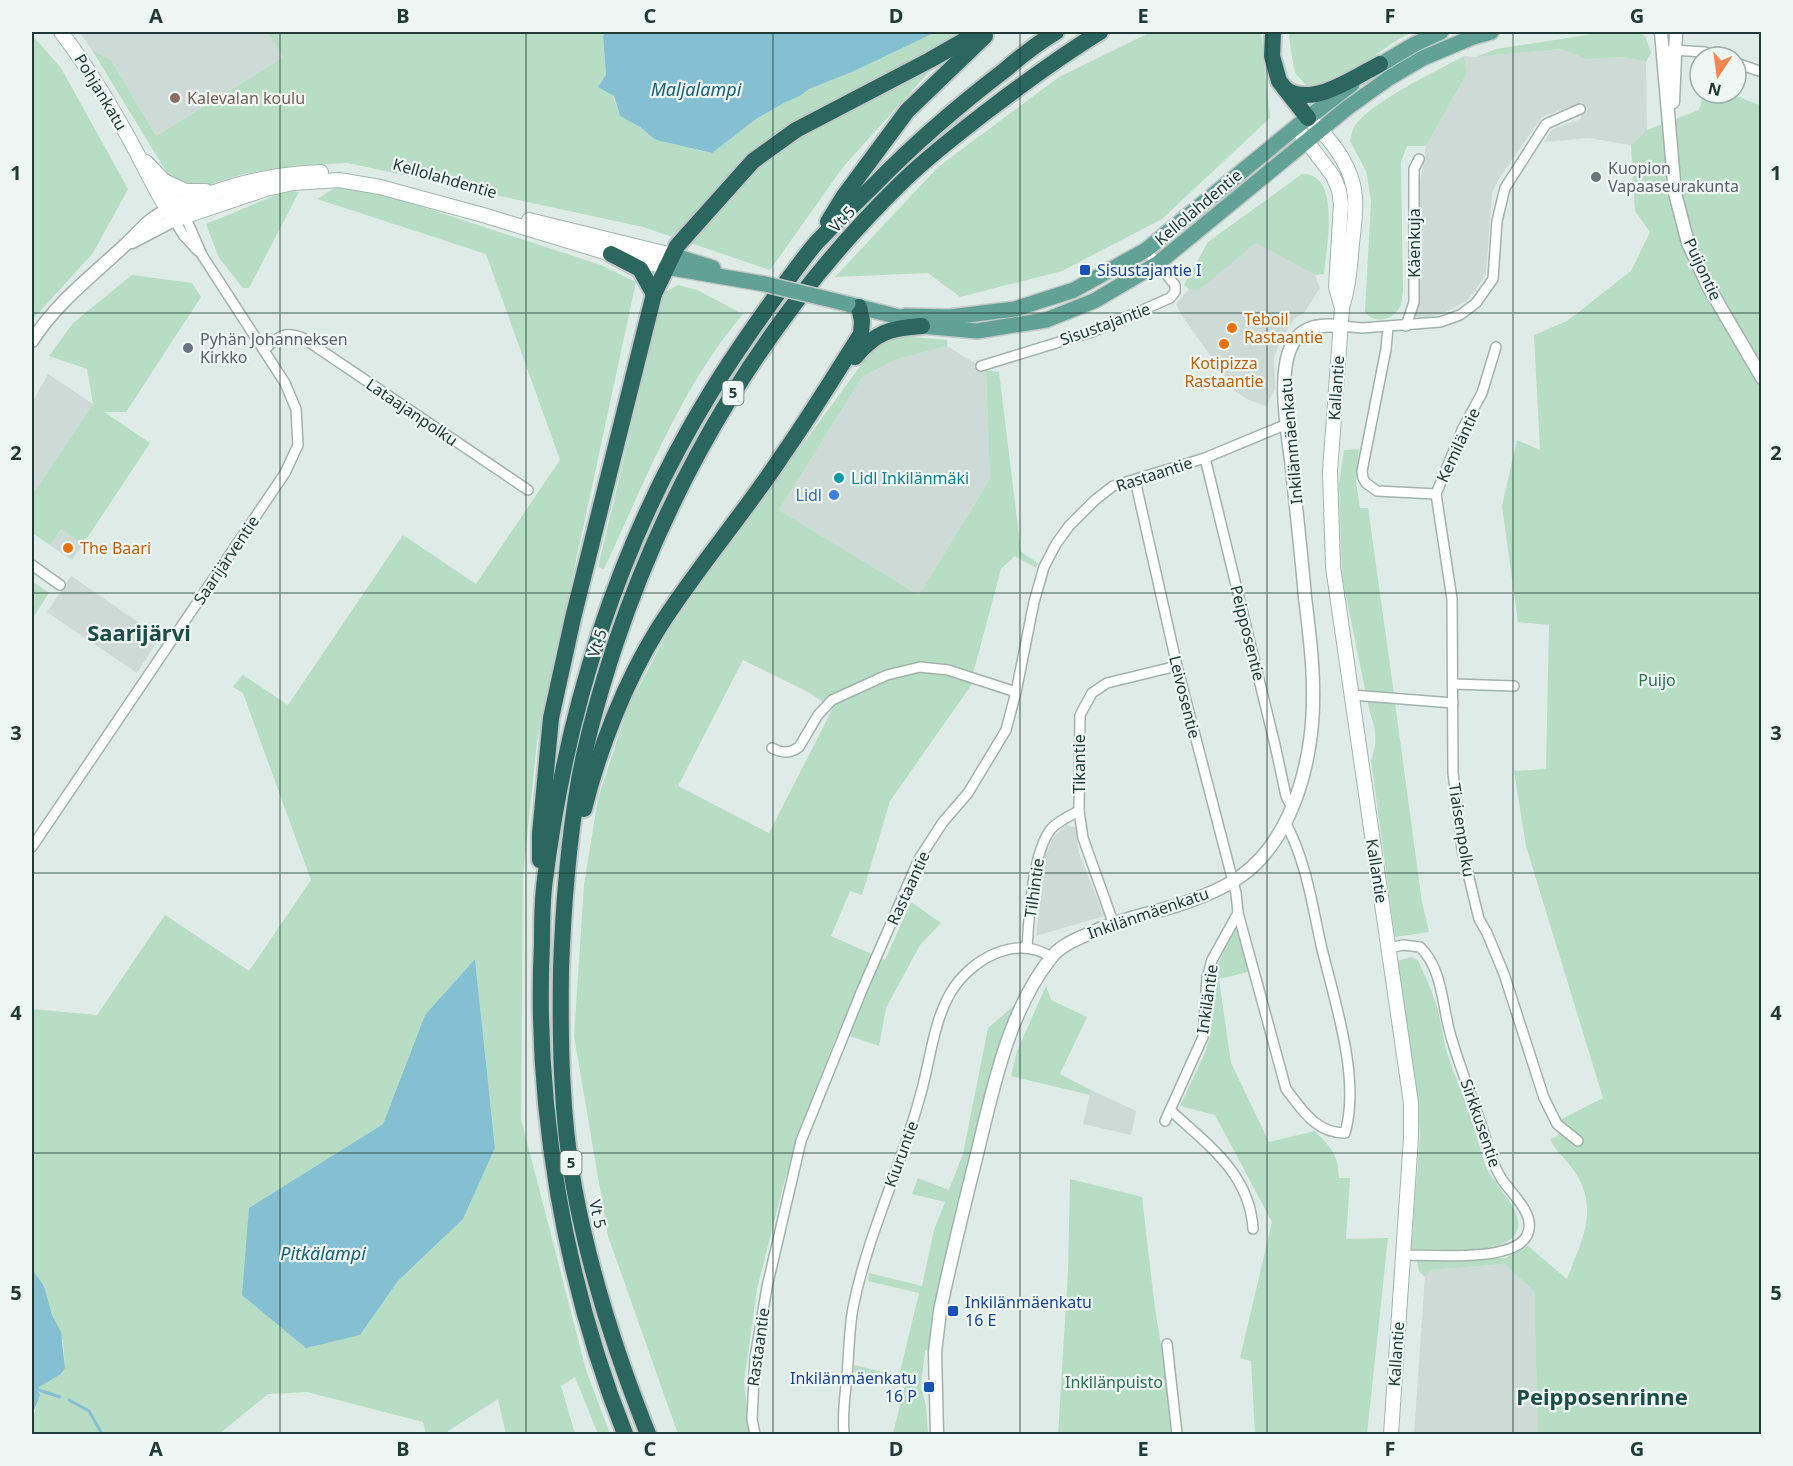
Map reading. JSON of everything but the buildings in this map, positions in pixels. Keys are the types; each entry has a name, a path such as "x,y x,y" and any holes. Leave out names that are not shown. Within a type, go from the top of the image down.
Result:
{"highway":[{"path":"544,882 539,854 551,718 573,618 654,294 669,261 689,232 753,161 796,130 979,32"},
{"path":"816,244 844,196 907,111 990,32"},
{"name":"Vt 5","path":"626,1434 598,1355 568,1249 544,1097 539,993 544,882 566,755 583,684 609,604 660,484 688,429 762,315 816,244 900,159 981,88 1056,32"},
{"name":"Vt 5","path":"648,1434 611,1336 594,1276 574,1186 561,1085 560,1021 566,880 579,783 600,689 627,610 668,512 714,424 756,357 827,262 901,183 943,146 1054,60 1100,32"},
{"path":"1274,32 1272,56 1279,81 1302,122"},
{"path":"1285,89 1298,95 1313,95 1380,64"},
{"path":"611,255 640,269 654,294"},
{"path":"566,880 591,782 630,683 657,631 782,457 861,334 862,321 853,305"},
{"path":"782,457 793,447 866,344 884,332 897,328 922,326"}],"main road":[{"name":"Pohjankatu","path":"61,32 81,58 138,155 176,213"},
{"name":"Kellolahdentie","path":"899,316 950,316 1015,309 1074,290 1146,249 1302,122 1380,64 1441,32"},
{"name":"Kellolahdentie","path":"176,213 211,192 241,182 290,173 328,171 368,175 669,261 899,316 922,326 976,331 1046,320 1094,301 1157,264 1347,108 1389,78 1423,58 1491,32"},
{"name":"Kallantie","path":"1302,122 1321,129 1342,158 1351,177 1355,197 1349,288 1342,308 1330,471 1333,567 1411,1103 1391,1434"},
{"name":"Kallantie","path":"1302,122 1308,141 1334,176 1339,190 1341,204 1336,287 1342,308"},
{"name":"Pohjankatu","path":"138,155 164,182 176,213"},
{"name":"Kellolahdentie","path":"176,213 292,183 339,180 403,193 611,255 669,261"},
{"path":"164,182 186,191 211,192"}],"street":[{"name":"Puijontie","path":"1661,32 1669,50"},
{"name":"Puijontie","path":"1676,32 1669,50 1671,151 1675,193 1688,243 1708,286 1761,378"},
{"path":"1669,50 1688,51"},
{"path":"1341,326 1388,327 1440,322 1460,315 1476,303 1486,292 1493,279 1497,221 1505,188 1546,124 1580,109"},
{"name":"Käenkuja","path":"1406,326 1414,302 1414,169 1419,159"},
{"name":"Kellolahdentie","path":"32,341 62,303 126,245 147,221 176,213"},
{"name":"Saarijärventie","path":"32,847 285,473 298,445 296,410 285,382 176,213"},
{"name":"Sisustajantie","path":"981,366 1092,332 1170,298 1175,292 1175,285 1146,249"},
{"name":"Inkilänmäenkatu","path":"937,1434 935,1352 937,1330 1002,1053 1031,988 1051,957 1078,938 1113,922 1178,905 1242,876 1256,862 1285,822 1292,808 1308,749 1314,705 1309,627 1287,424 1286,361 1291,346 1300,333 1317,326 1341,326"},
{"name":"Kemiläntie","path":"1388,327 1384,360 1362,471 1366,483 1377,491 1436,494 1463,428 1482,393 1496,347"},
{"name":"Lataajanpolku","path":"264,350 282,336 293,334 303,339 528,490"},
{"name":"Rastaantie","path":"755,1434 752,1419 755,1358 769,1278 801,1141 861,990 919,859 943,822 968,793 1006,730 1034,602 1044,567 1056,544 1069,526 1113,486 1205,458 1287,424"},
{"name":"Peipposentie","path":"1205,458 1286,796 1292,808"},
{"name":"Leivosentie","path":"1134,480 1177,666 1238,900 1238,913 1286,1089 1317,1125 1324,1130 1345,1133 1350,1112 1347,1056 1301,858 1285,822"},
{"name":"Tiaisenpolku","path":"1436,494 1452,599 1453,773 1462,849 1479,919 1504,974 1544,1098 1557,1124 1578,1142"},
{"path":"32,565 60,585"},
{"name":"Tikantie","path":"1113,922 1083,838 1079,811 1078,727 1080,715 1092,693 1107,683 1177,666"},
{"path":"772,748 788,753 799,747 818,715 832,700 887,675 920,667 948,670 1016,692"},
{"path":"1453,684 1514,686"},
{"path":"1352,695 1453,703"},
{"name":"Tilhintie","path":"1027,948 1042,844 1053,828 1079,811"},
{"name":"Inkiläntie","path":"1165,1120 1203,1037 1207,978 1212,960 1238,913"},
{"name":"Sirkkusentie","path":"1389,948 1420,946 1430,961 1437,979 1451,1039 1479,1115 1493,1164 1527,1215 1529,1223 1527,1237 1521,1243 1499,1252 1403,1255"},
{"path":"1027,948 1041,951 1051,957"},
{"name":"Kiuruntie","path":"844,1434 842,1414 853,1309 883,1202 917,1108 928,1059 945,1005 960,980 981,961 1006,949 1027,948"},
{"path":"1170,1110 1222,1160 1243,1187 1249,1201 1253,1229"},
{"path":"1167,1344 1177,1434"}],"shaded area":[{"name":"Kalevalan koulu","path":"79,32 267,32 284,57 156,136 111,60 92,50"},
{"path":"1562,49 1585,59 1623,57 1646,62 1647,130 1631,145 1589,138 1544,142 1552,129 1581,119 1583,102 1542,117 1500,177 1492,193 1486,274 1466,301 1442,314 1424,318 1415,317 1418,296 1420,183 1426,146 1467,73 1464,56 1476,57"},
{"path":"1256,243 1315,275 1320,288 1305,312 1295,318 1280,340 1274,358 1275,389 1266,406 1249,400 1235,391 1176,304 1189,289 1199,289"},
{"path":"947,346 986,370 990,479 919,595 779,510 862,377 897,359"},
{"path":"48,374 93,404 32,495 32,403"},
{"path":"61,529 83,544 72,560 50,545"},
{"path":"71,576 160,637 137,673 47,612"},
{"path":"1066,825 1075,827 1079,853 1104,916 1036,936 1045,857 1053,838"},
{"path":"1091,1090 1136,1111 1131,1135 1083,1124"},
{"path":"1504,1264 1534,1291 1538,1434 1414,1434 1425,1277 1430,1270"}],"green space":[{"path":"267,32 605,32 603,36 606,75 620,116 640,127 656,140 711,153 756,119 809,89 852,72 936,32 965,32 843,167 770,270 643,227 348,163 299,165 243,174 195,189 172,181 92,50 111,60 156,136 284,57"},
{"path":"1151,32 1261,32 1270,118 1162,219 1062,271 960,297 928,273 835,277 938,167 1059,77"},
{"path":"1289,32 1413,32 1336,79 1306,85 1295,73"},
{"path":"1606,32 1636,32 1645,36 1651,53 1646,62 1623,57 1585,59 1562,49 1476,57 1496,49"},
{"path":"32,35 61,68 128,189 93,253 32,320"},
{"path":"1464,56 1467,73 1426,146 1407,146 1401,162 1402,302 1397,312 1388,318 1373,318 1365,312 1371,201 1366,171 1350,141 1354,127 1374,107"},
{"name":"Puijo","path":"1748,100 1762,106 1761,1434 1538,1434 1534,1291 1504,1264 1430,1270 1425,1277 1419,1271 1417,1260 1505,1258 1528,1246 1567,1279 1586,1226 1586,1200 1575,1172 1550,1139 1558,1136 1560,1120 1603,1098 1526,846 1514,771 1546,769 1549,625 1518,622 1502,506 1517,440 1540,450 1534,335 1567,321 1631,271 1650,232 1635,211 1631,145 1647,130 1699,110 1700,105 1748,105"},
{"path":"1302,174 1315,177 1323,186 1327,198 1329,214 1324,274 1315,275 1256,243 1199,290 1189,289 1184,285 1208,242"},
{"path":"336,187 389,196 601,265 636,282 537,742 523,876 521,1119 586,1370 610,1434 598,1434 575,1377 561,1386 575,1434 506,1434 498,1399 448,1431 448,1434 426,1434 423,1422 307,1392 268,1394 219,1434 32,1434 36,1389 61,1374 65,1368 63,1341 49,1307 44,1286 32,1269 32,1009 97,1015 165,915 249,971 311,880 243,693 233,687 243,675 288,705 403,535 476,584 560,460 486,254 317,199","holes":["475,959 495,1148 463,1219 398,1281 360,1335 249,1208 383,1124 425,1015"]},
{"path":"286,191 299,192 249,288 243,288 219,258 206,224"},
{"path":"132,275 192,283 201,297 126,412 104,412 150,443 83,544 61,529 50,545 32,533 32,495 93,404 87,369 49,356 73,323"},
{"path":"678,285 697,290 743,314 700,373 682,404 604,569 598,567 662,298 667,291"},
{"path":"900,336 947,340 947,346 897,359 862,377 779,510 919,595 990,479 986,370 999,372 1021,552 1038,563 1036,568 1015,556 1001,569 972,684 890,801 862,895 850,891 831,936 885,960 911,902 941,923 920,945 886,1008 879,1046 853,1037 837,1035 804,1119 785,1179 757,1289 744,1382 750,1434 678,1434 608,1236 574,1036 584,885 598,798 628,707 670,628 879,343","holes":["743,660 808,692 833,708 769,833 678,786"]},
{"path":"1359,449 1356,482 1360,508 1368,508 1394,694 1449,697 1448,706 1395,703 1422,902 1429,932 1395,937 1371,760 1375,748 1375,731 1342,577 1339,484 1344,450"},
{"path":"32,581 49,593 32,619"},
{"path":"1237,929 1248,972 1219,979 1231,1063 1269,1142 1315,1131 1333,1152 1339,1178 1350,1178 1346,1239 1388,1238 1367,1434 1255,1434 1251,1361 1240,1358 1272,1222 1215,1115 1180,1106 1205,1053 1210,1035 1213,976 1233,930"},
{"path":"1411,957 1418,960 1432,993 1448,1056 1472,1120 1487,1169 1514,1208 1517,1217 1516,1233 1509,1240 1498,1245 1468,1250 1411,1249 1420,1135 1417,1093 1397,961"},
{"path":"1046,986 1051,1000 1087,1017 1060,1074 1091,1090 1090,1095 1011,1076 1017,1051"},
{"path":"1016,1004 998,1046 953,1236 935,1301 929,1349 925,1351 921,1386 926,1407 928,1434 893,1434 905,1385 853,1372 854,1365 899,1376 919,1293 868,1281 869,1273 922,1286 934,1230 945,1202 912,1194 918,1178 949,1190 963,1154 988,1028"},
{"name":"Inkilänpuisto","path":"1070,1179 1142,1197 1155,1309 1176,1434 1058,1434 1068,1272"}],"water":[{"name":"Maljalampi","path":"605,32 936,32 852,72 809,89 756,119 712,153 656,140 640,127 620,116 614,96 598,87 606,75 603,36"},
{"name":"Pitkälampi","path":"475,959 495,1148 463,1219 398,1281 360,1335 306,1348 242,1295 249,1208 383,1124 425,1015"},
{"path":"32,1269 44,1286 52,1315 61,1332 65,1368 61,1374 36,1389 40,1395 32,1415"}],"waterway":[{"path":"36,1389 60,1397"},
{"path":"69,1400 89,1411 102,1434"}],"place":[{"name":"Kalevalan koulu","path":"175,98"},
{"name":"Kuopion Vapaaseurakunta","path":"1596,177"},
{"name":"Sisustajantie I","path":"1085,270"},
{"name":"Teboil Rastaantie","path":"1232,328"},
{"name":"Kotipizza Rastaantie","path":"1224,344"},
{"name":"Pyhän Johanneksen Kirkko","path":"188,348"},
{"name":"Lidl Inkilänmäki","path":"839,478"},
{"name":"Lidl","path":"834,495"},
{"name":"The Baari","path":"68,548"},
{"name":"Inkilänmäenkatu 16 E","path":"953,1311"},
{"name":"Inkilänmäenkatu 16 P","path":"929,1387"}],"district":[{"name":"Saarijärvi","path":"139,633"},
{"name":"Peipposenrinne","path":"1602,1397"}]}
